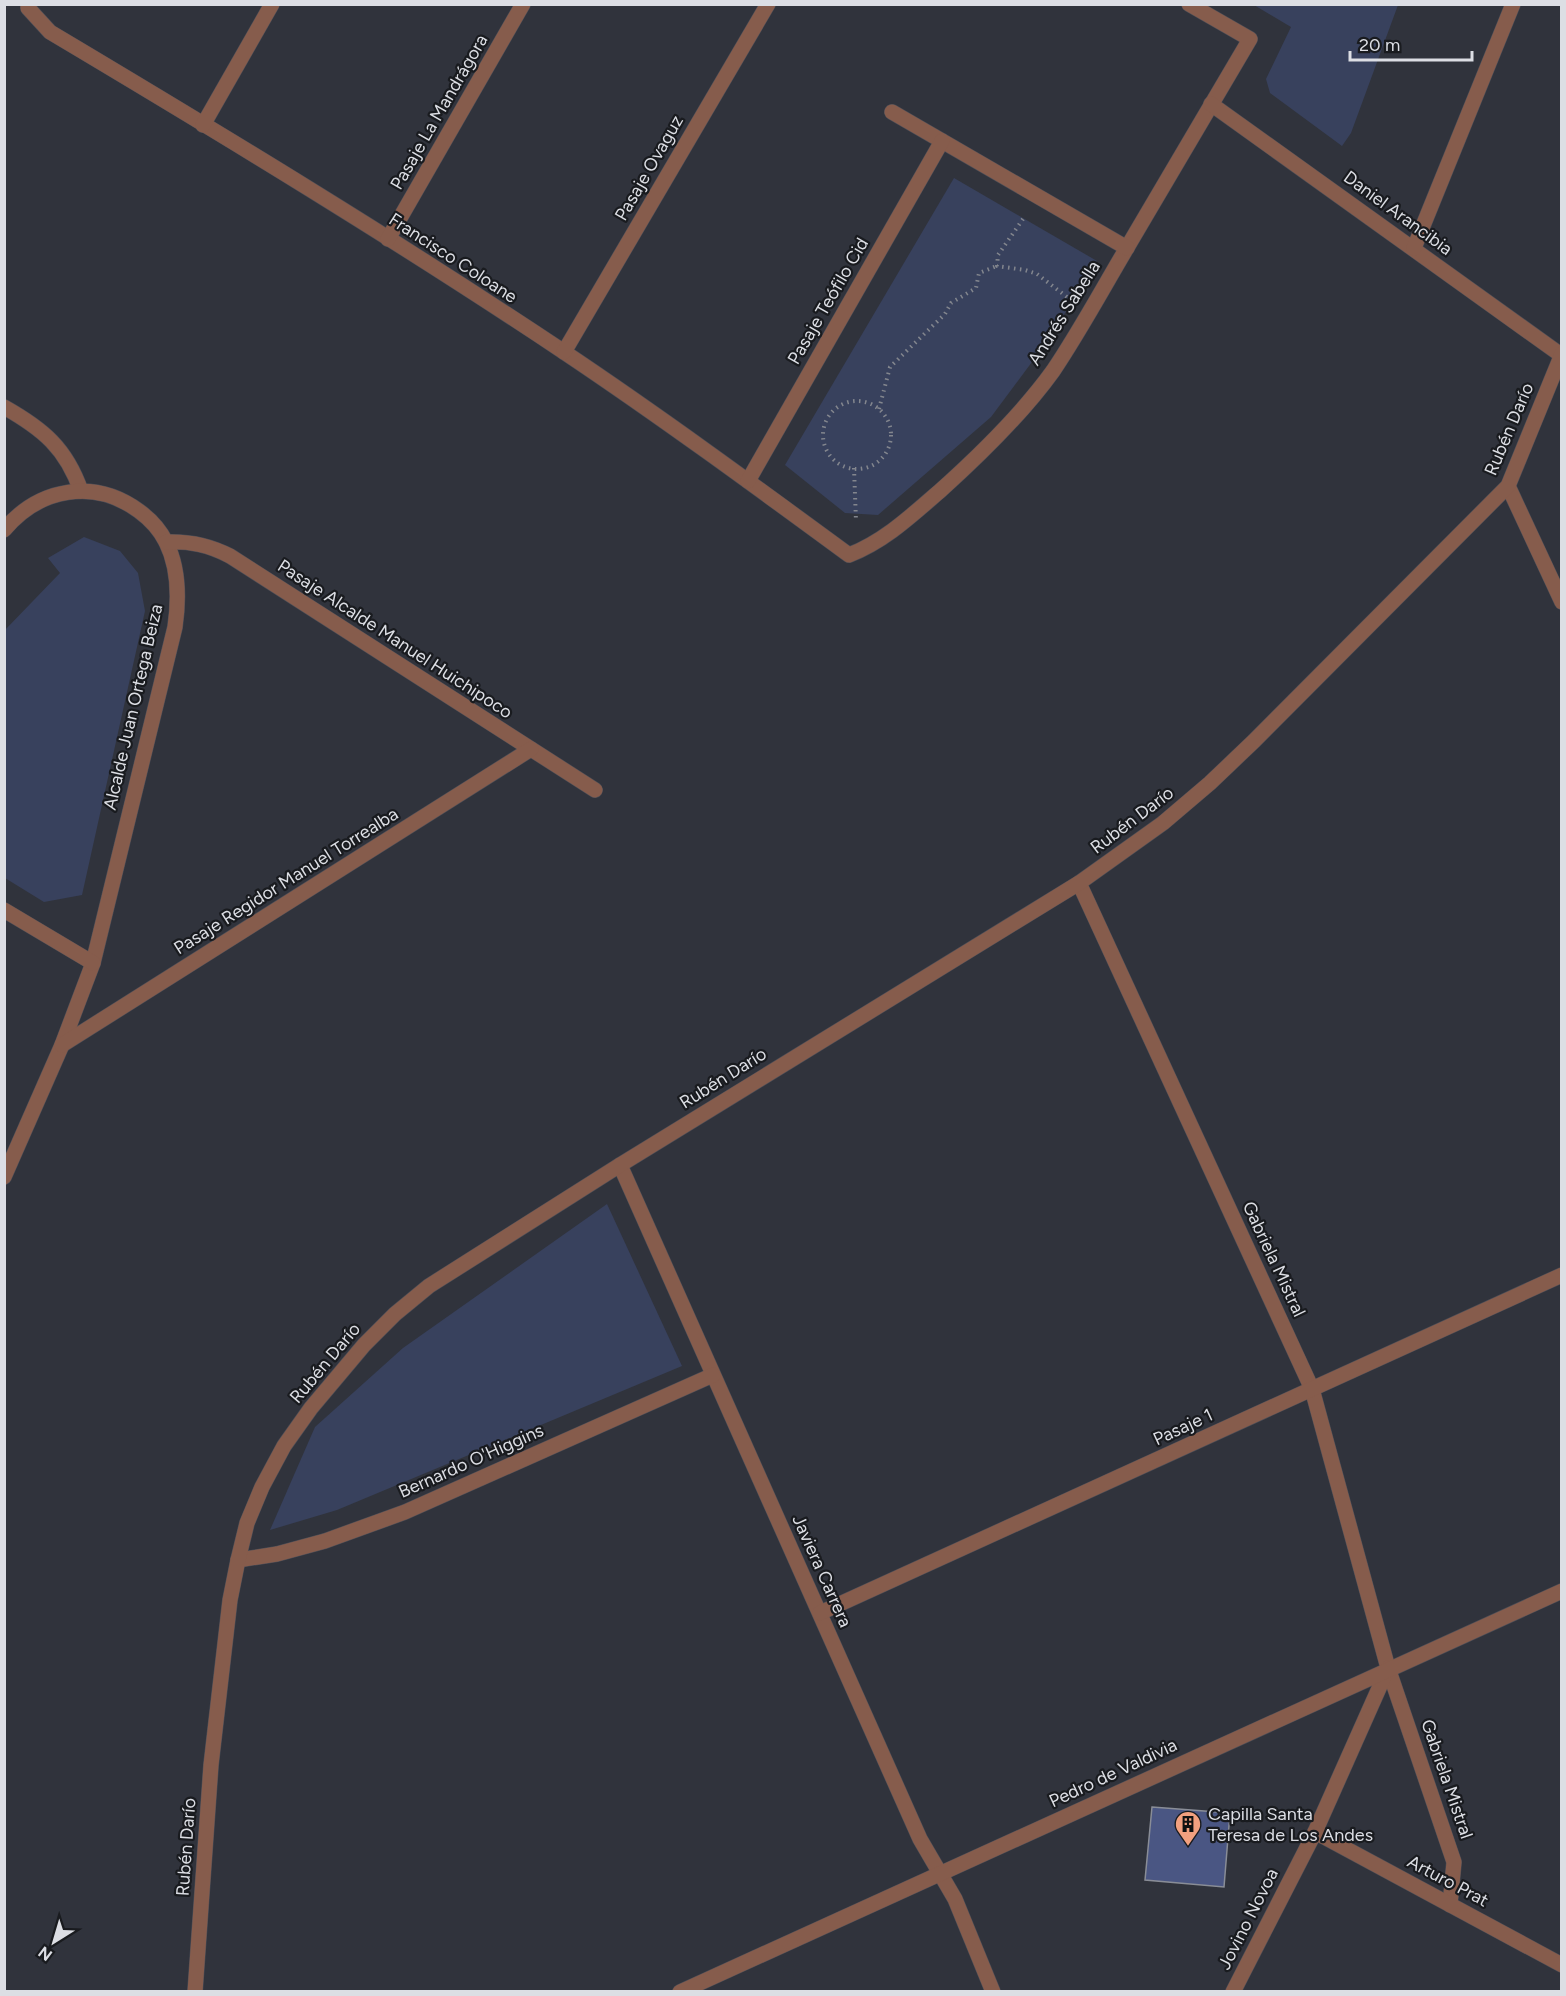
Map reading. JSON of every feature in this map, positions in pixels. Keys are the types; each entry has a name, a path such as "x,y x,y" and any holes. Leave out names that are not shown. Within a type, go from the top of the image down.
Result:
{"street":[{"path":"203,125 272,4"},
{"name":"Pasaje La Mandrágora","path":"388,239 523,4"},
{"name":"Pasaje Ovaguz","path":"564,352 768,4"},
{"name":"Andrés Sabella","path":"853,554 869,547 901,525 998,434 1052,372 1091,310 1250,39 1189,4"},
{"path":"1414,248 1513,4"},
{"name":"Francisco Coloane","path":"28,6 50,32 388,239 564,352 853,554"},
{"name":"Daniel Arancibia","path":"1211,104 1561,355"},
{"path":"892,112 1127,248"},
{"name":"Pasaje Teófilo Cid","path":"748,481 942,141"},
{"name":"Rubén Darío","path":"195,1992 211,1765 230,1600 247,1522 262,1486 284,1446 311,1408 364,1345 395,1314 429,1286 620,1165 1078,883 1163,824 1254,741 1508,486 1561,355"},
{"path":"4,407 32,423 50,438 75,472 81,491"},
{"path":"1508,486 1562,602"},
{"name":"Alcalde Juan Ortega Beiza","path":"4,530 18,515 37,502 63,493 81,491 106,495 130,504 156,527 166,542 174,564 178,587 175,627 93,963 62,1045 4,1177"},
{"name":"Pasaje Alcalde Manuel Huichipoco","path":"166,542 198,543 230,556 595,790"},
{"name":"Pasaje Regidor Manuel Torrealba","path":"62,1045 531,749"},
{"name":"Gabriela Mistral","path":"1078,883 1312,1389 1388,1668 1454,1862 1450,1905"},
{"path":"4,910 93,963"},
{"name":"Javiera Carrera","path":"620,1165 920,1839 955,1899 993,1992"},
{"name":"Pasaje 1","path":"820,1614 1562,1275"},
{"name":"Bernardo O'Higgins","path":"238,1560 278,1554 325,1541 405,1512 713,1375"},
{"name":"Pedro de Valdivia","path":"680,1992 1388,1668 1562,1591"},
{"path":"1316,1832 1388,1668"},
{"name":"Arturo Prat","path":"1316,1832 1562,1965"},
{"name":"Jovino Novoa","path":"1233,1992 1316,1832"}],"path":[{"path":"997,266 998,255 1038,198"},
{"path":"879,409 890,367 945,314 951,303 976,288 980,273 997,266 1037,274 1061,294 1091,310"},
{"path":"851,401 863,401 873,404 888,420 891,441 881,459 872,465 854,468 839,464 831,456 824,440 825,423 840,405 851,401"},
{"path":"853,554 854,468"}],"shaded area":[{"path":"1254,5 1398,5 1351,133 1342,146 1270,93 1266,79 1291,27"},
{"path":"954,178 1097,261 1049,339 991,417 878,515 845,513 785,465"},
{"path":"84,537 120,551 138,573 145,611 82,895 44,902 5,878 5,630 60,573 48,558"},
{"path":"607,1204 682,1366 337,1510 270,1530 315,1427 403,1348"}],"building":[{"name":"Capilla Santa Teresa de Los Andes","path":"1152,1807 1230,1813 1224,1887 1145,1880"}],"place":[{"name":"Capilla Santa Teresa de Los Andes","path":"1188,1847"}]}
